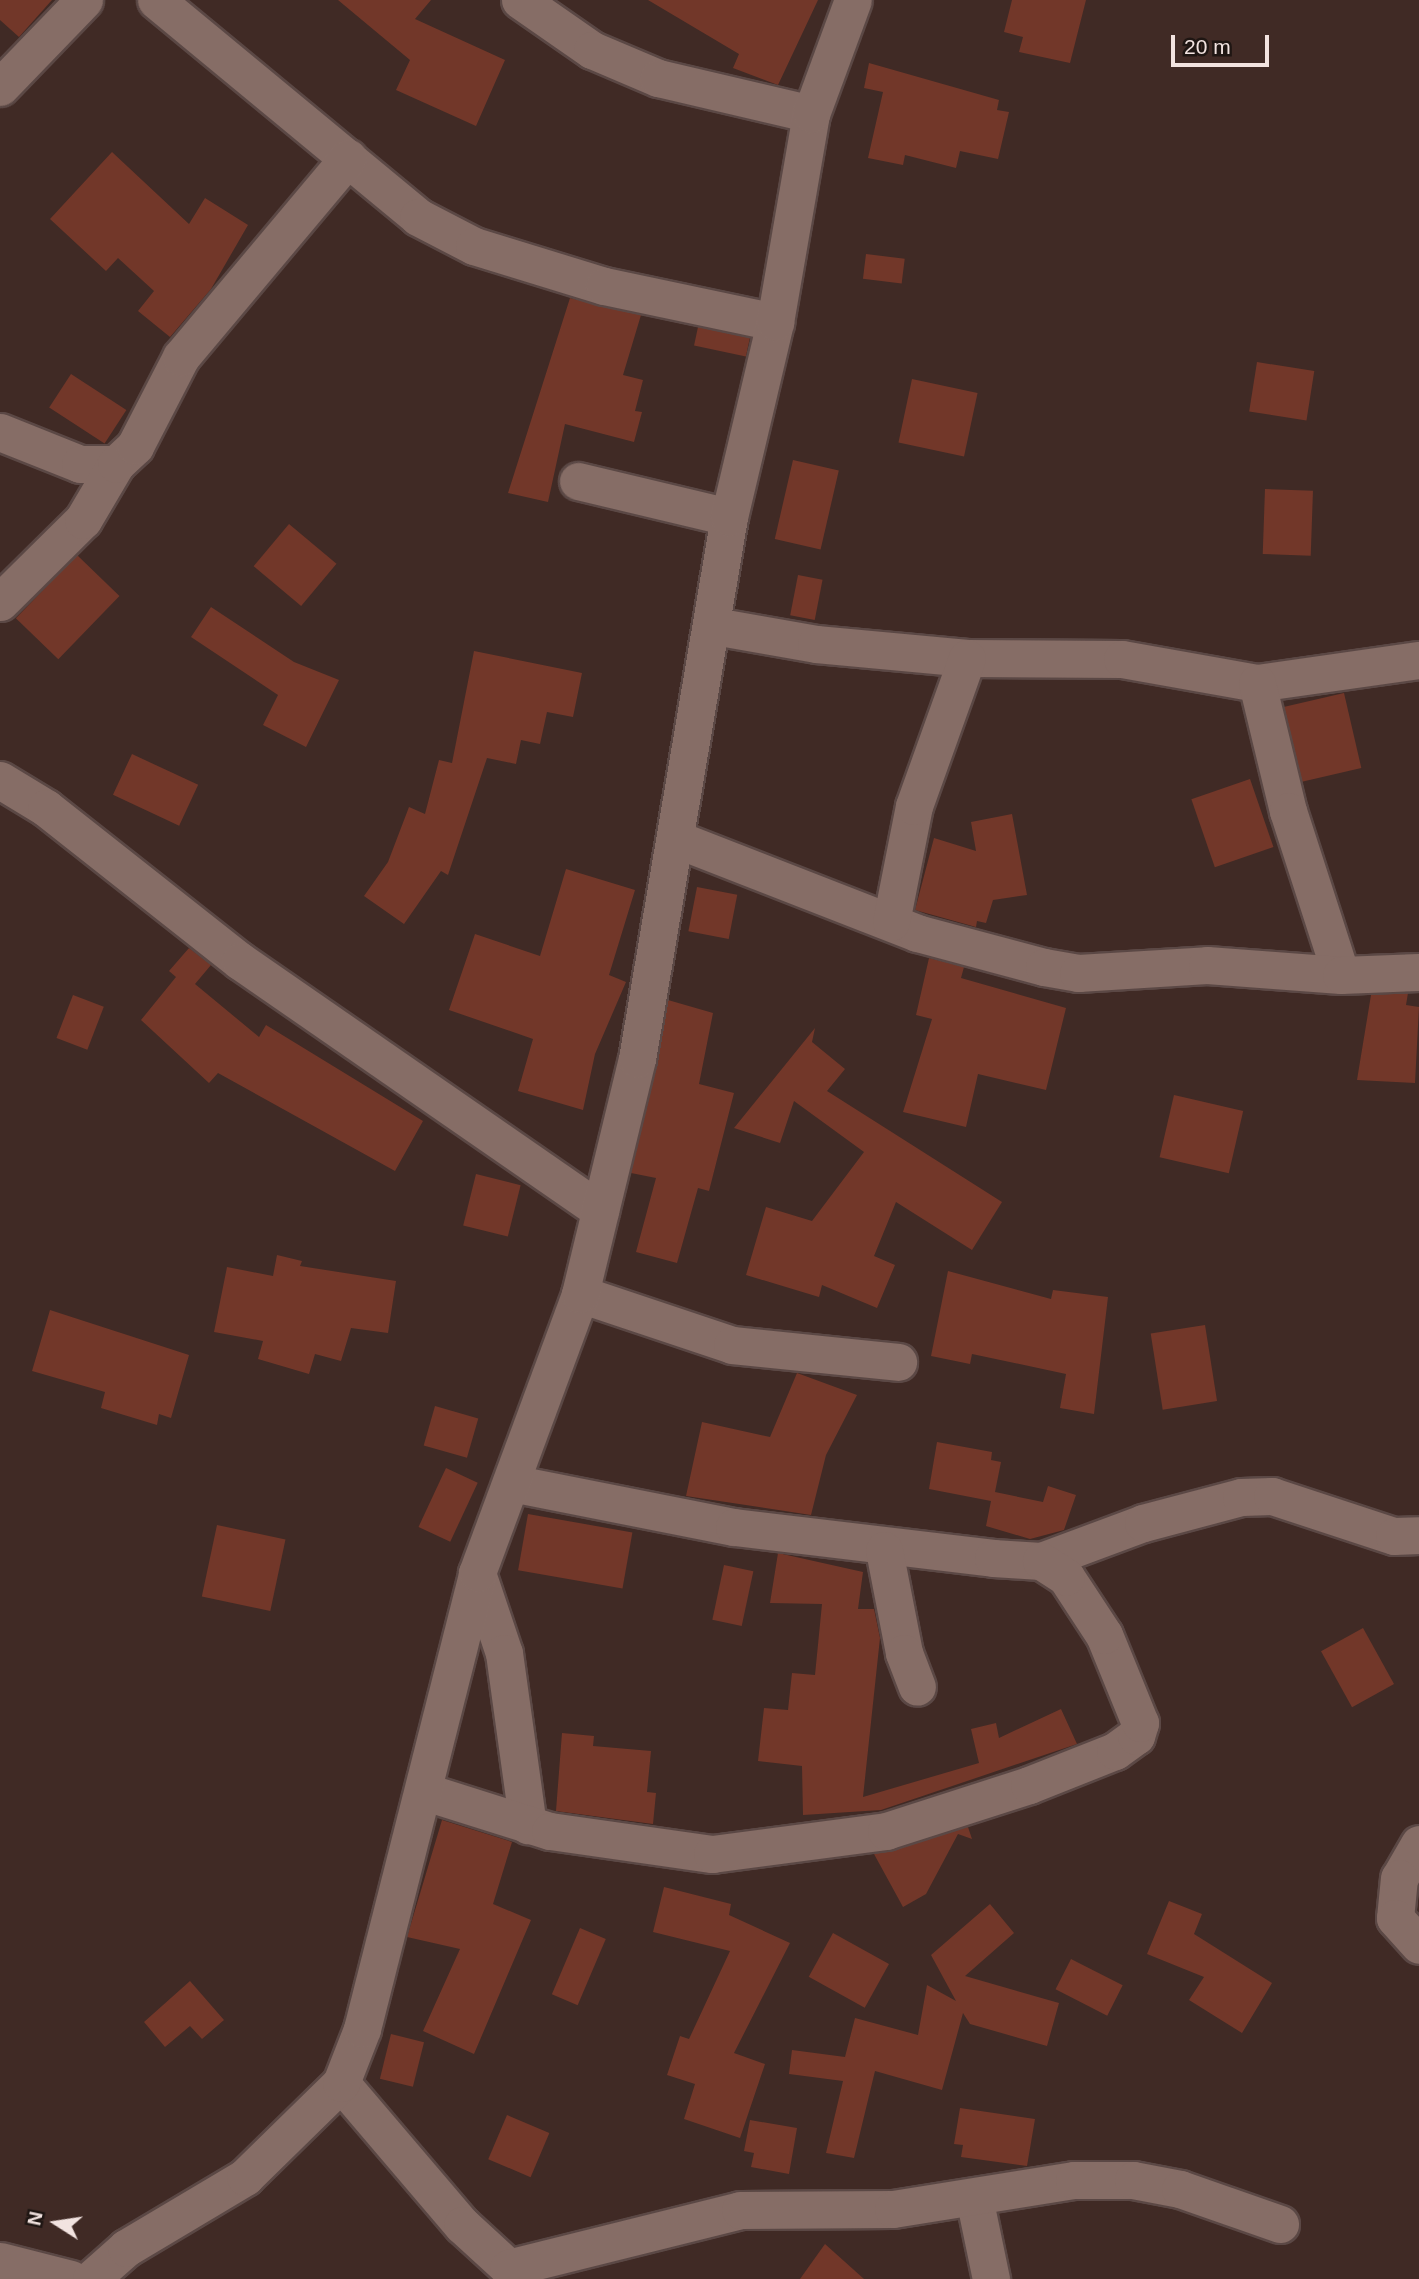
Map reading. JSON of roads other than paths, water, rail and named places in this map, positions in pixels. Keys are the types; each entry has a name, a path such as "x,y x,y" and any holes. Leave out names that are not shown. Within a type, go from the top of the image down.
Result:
{"street":[{"path":"0,87 84,0"},
{"path":"156,0 418,216 474,246 604,286 775,322"},
{"path":"520,0 592,50 658,78 811,114"},
{"path":"91,2279 126,2248 245,2177 341,2083 362,2029 426,1791 477,1573 580,1294 637,1059 715,626 729,517 775,322 811,114 853,0"},
{"path":"0,602 83,520 116,464 135,446 181,357 348,158"},
{"path":"0,432 80,464 116,464"},
{"path":"578,481 729,517"},
{"path":"715,626 816,644 967,658 1122,659 1257,683 1419,660"},
{"path":"891,922 914,806 967,658"},
{"path":"1257,683 1288,811 1341,975"},
{"path":"0,780 46,808 240,961 600,1210"},
{"path":"676,839 891,922 1078,973 1207,965 1341,975 1419,972"},
{"path":"580,1294 732,1345 898,1362"},
{"path":"511,1483 884,1550 1041,1561 1143,1523 1241,1497 1272,1496 1394,1536 1419,1535"},
{"path":"884,1550 904,1653 918,1687"},
{"path":"426,1791 528,1825 683,1851 758,1852 886,1831 1115,1751 1136,1736 1140,1723 1127,1683 1066,1577 1041,1561"},
{"path":"477,1573 504,1653 528,1825"},
{"path":"1419,1844 1399,1878 1395,1918 1419,1945"},
{"path":"341,2083 462,2225 514,2273 740,2210 893,2209 1074,2180 1133,2180 1180,2189 1280,2224"},
{"path":"974,2197 991,2279"},
{"path":"0,2262 71,2279"}]}
